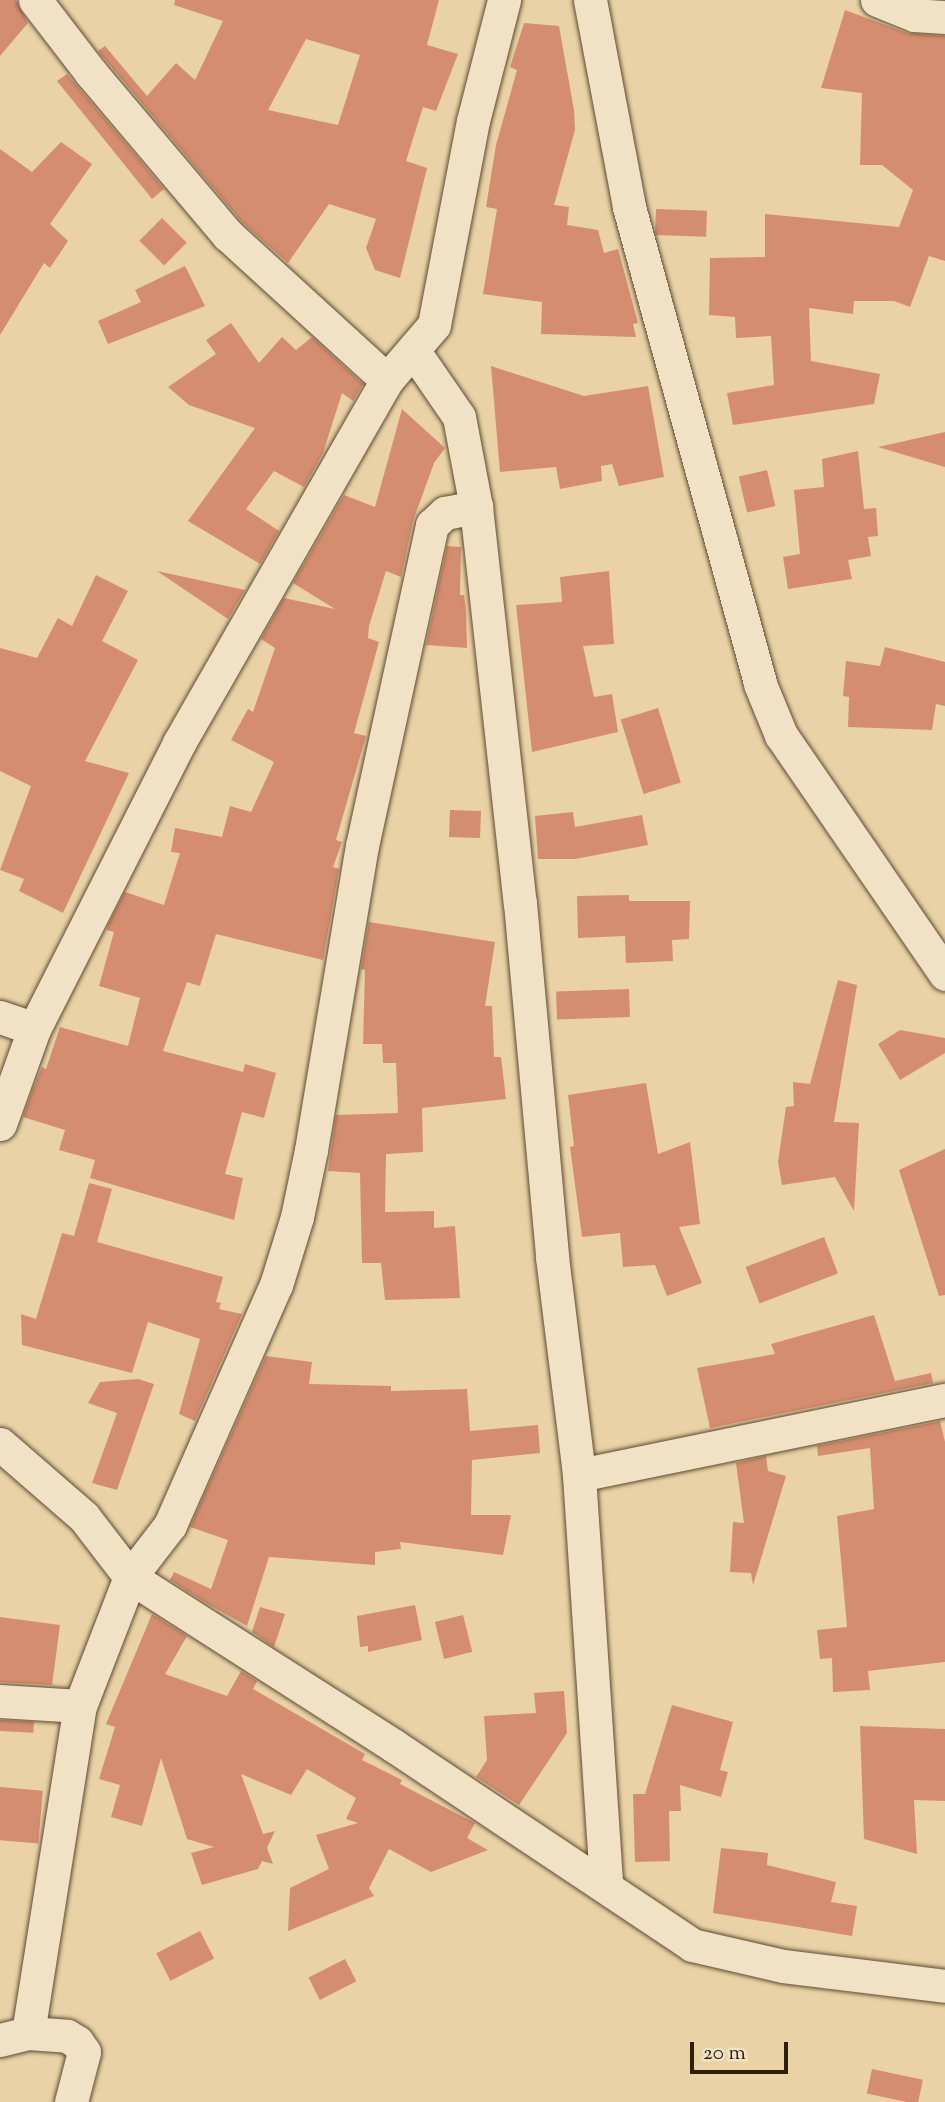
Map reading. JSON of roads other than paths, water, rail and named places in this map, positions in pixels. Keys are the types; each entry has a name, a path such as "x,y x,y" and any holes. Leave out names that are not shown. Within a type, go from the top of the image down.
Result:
{"street":[{"path":"35,0 91,73 228,235 387,380"},
{"path":"0,1124 34,1029 179,743 387,380 434,325 473,121 504,0"},
{"path":"590,0 629,207 760,684 781,735 945,974"},
{"path":"877,0 914,15 945,17"},
{"path":"413,350 460,417 476,507 521,916 552,1257 579,1475 606,1885"},
{"path":"71,2102 84,2052 67,2036 14,2036 80,1706 130,1577 170,1525 283,1262 312,1150 362,846 432,525 445,513 476,507"},
{"path":"0,1017 34,1029"},
{"path":"579,1475 945,1400"},
{"path":"0,1444 84,1517 130,1577 606,1885 692,1945 783,1966 945,1986"},
{"path":"0,1701 80,1706"}]}
